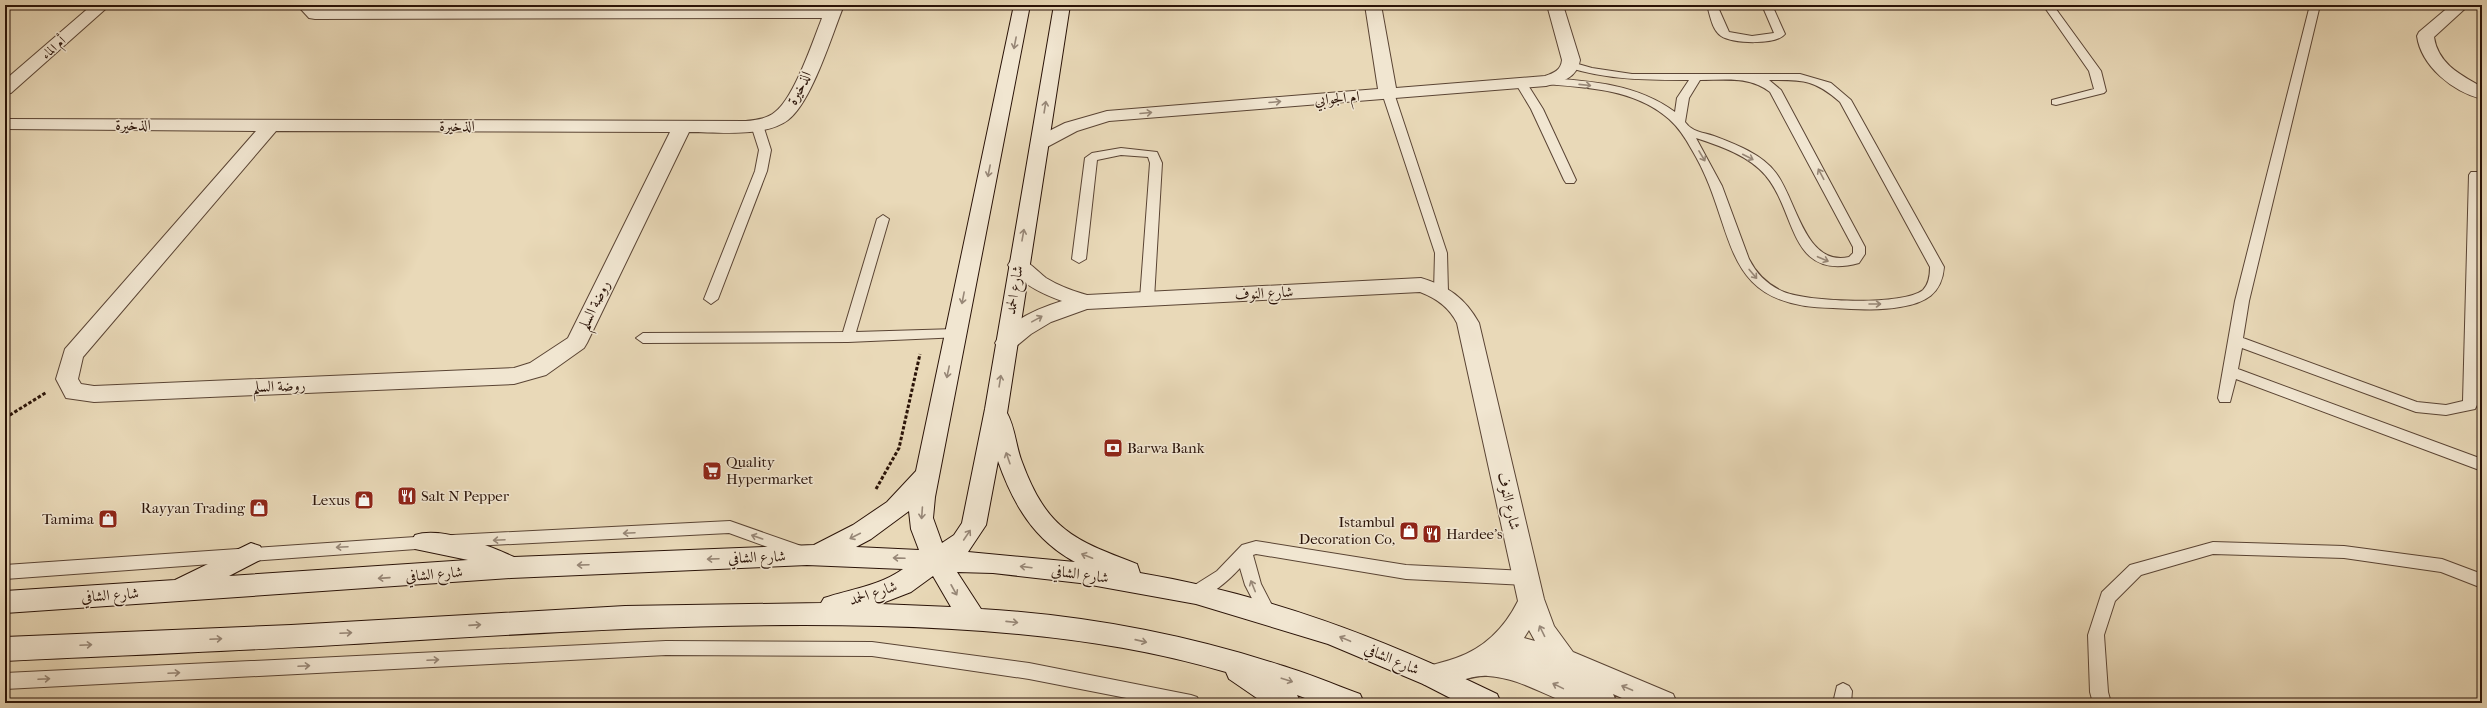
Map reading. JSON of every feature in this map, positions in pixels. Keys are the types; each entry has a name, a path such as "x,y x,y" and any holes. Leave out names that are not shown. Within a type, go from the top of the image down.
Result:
{"street":[{"name":"أم الماء","path":"5,89 102,5"},
{"path":"305,5 314,14 834,9"},
{"path":"974,619 955,592 938,560 926,534 921,518 927,475 1022,5"},
{"name":"شارع الحمد","path":"803,613 882,592 902,584 962,542 974,525 996,409 1018,265 1040,143 1062,5"},
{"path":"1373,5 1388,93"},
{"path":"1555,5 1571,60 1571,65"},
{"path":"2461,5 2425,36 2425,45 2431,57 2447,73 2482,94"},
{"name":"الذخيرة","path":"5,124 682,127 757,125 782,116 796,101 834,9"},
{"name":"ام الجوابي","path":"1040,143 1071,127 1107,116 1388,93 1522,84 1546,81 1562,75 1571,65"},
{"path":"2447,73 2482,86"},
{"path":"67,379 73,355 271,126"},
{"name":"روضة السلم","path":"67,379 74,392 94,394 514,376 538,368 576,343 682,127"},
{"name":"شارع النوف","path":"1018,265 1038,284 1086,302"},
{"name":"شارع النوف","path":"1006,343 1018,331 1039,318 1068,306 1086,302 1421,285 1441,292 1462,312 1468,323 1527,578 1530,604"},
{"path":"996,409 1007,456 1027,505 1050,532 1081,554 1162,586"},
{"path":"812,555 862,532 896,509 927,475"},
{"path":"424,542 442,544 489,556 511,568"},
{"path":"178,591 250,553"},
{"name":"شارع الشافي","path":"5,602 511,568 812,555 938,560 1073,572 1196,593 1334,634 1433,676 1487,703"},
{"path":"1433,676 1452,672 1491,654 1504,644 1522,623 1530,604"},
{"path":"1530,604 1543,634 1562,660 1603,703"},
{"path":"5,649 371,632 642,615 803,613 904,615 974,619 1054,627 1128,638 1223,660 1323,691 1350,703"},
{"path":"1504,644 1562,660 1663,703"},
{"path":"1223,660 1287,703"},
{"path":"1474,663 1501,665 1525,670 1594,703"}],"lane":[{"path":"1712,5 1722,31 1732,38 1771,37 1780,34 1767,5"},
{"path":"2048,5 2095,71 2100,91 2056,102"},
{"path":"2225,398 2232,372 2242,301 2315,5"},
{"path":"1546,81 1621,90 1660,106 1679,122 1715,181 1743,259 1752,275 1770,290 1794,300 1821,304 1893,304 1914,301 1929,293 1937,281 1937,268 1845,100 1832,88 1814,80 1786,76 1632,77 1590,71 1571,65"},
{"path":"1686,132 1718,142 1766,168 1774,179 1806,246 1812,253 1834,263 1854,260 1859,254 1859,247 1776,90 1763,81 1746,76"},
{"path":"1679,122 1683,98 1697,77"},
{"path":"1522,84 1537,109 1570,180"},
{"path":"1388,93 1441,253 1441,292"},
{"path":"711,298 761,171 765,150 757,125"},
{"path":"1079,258 1091,158 1095,154 1107,152 1141,152 1153,155 1156,163 1147,298"},
{"path":"2236,341 2416,407 2446,410 2470,405 2475,174"},
{"path":"848,337 883,219"},
{"path":"643,338 848,337 956,334"},
{"path":"2232,372 2482,465"},
{"path":"5,572 250,553 424,542 730,527 812,555"},
{"path":"1196,593 1223,576 1245,555 1248,550 1256,547 1399,571 1527,578"},
{"path":"2102,703 2099,692 2096,635 2108,597 2136,570 2213,548 2336,552 2442,566 2482,581"},
{"path":"1245,555 1252,585 1269,615"},
{"path":"5,681 666,648 872,649 1029,671 1191,703"}],"path":[{"path":"875,491 899,448 925,335"},
{"path":"5,418 67,379"}],"place":[{"name":"Barwa Bank","path":"1113,448"},
{"name":"Quality Hypermarket","path":"712,471"},
{"name":"Salt N Pepper","path":"407,496"},
{"name":"Lexus","path":"364,500"},
{"name":"Rayyan Trading","path":"259,508"},
{"name":"Tamima","path":"108,519"},
{"name":"Istambul Decoration Co,","path":"1409,531"},
{"name":"Hardee's","path":"1432,534"}]}
